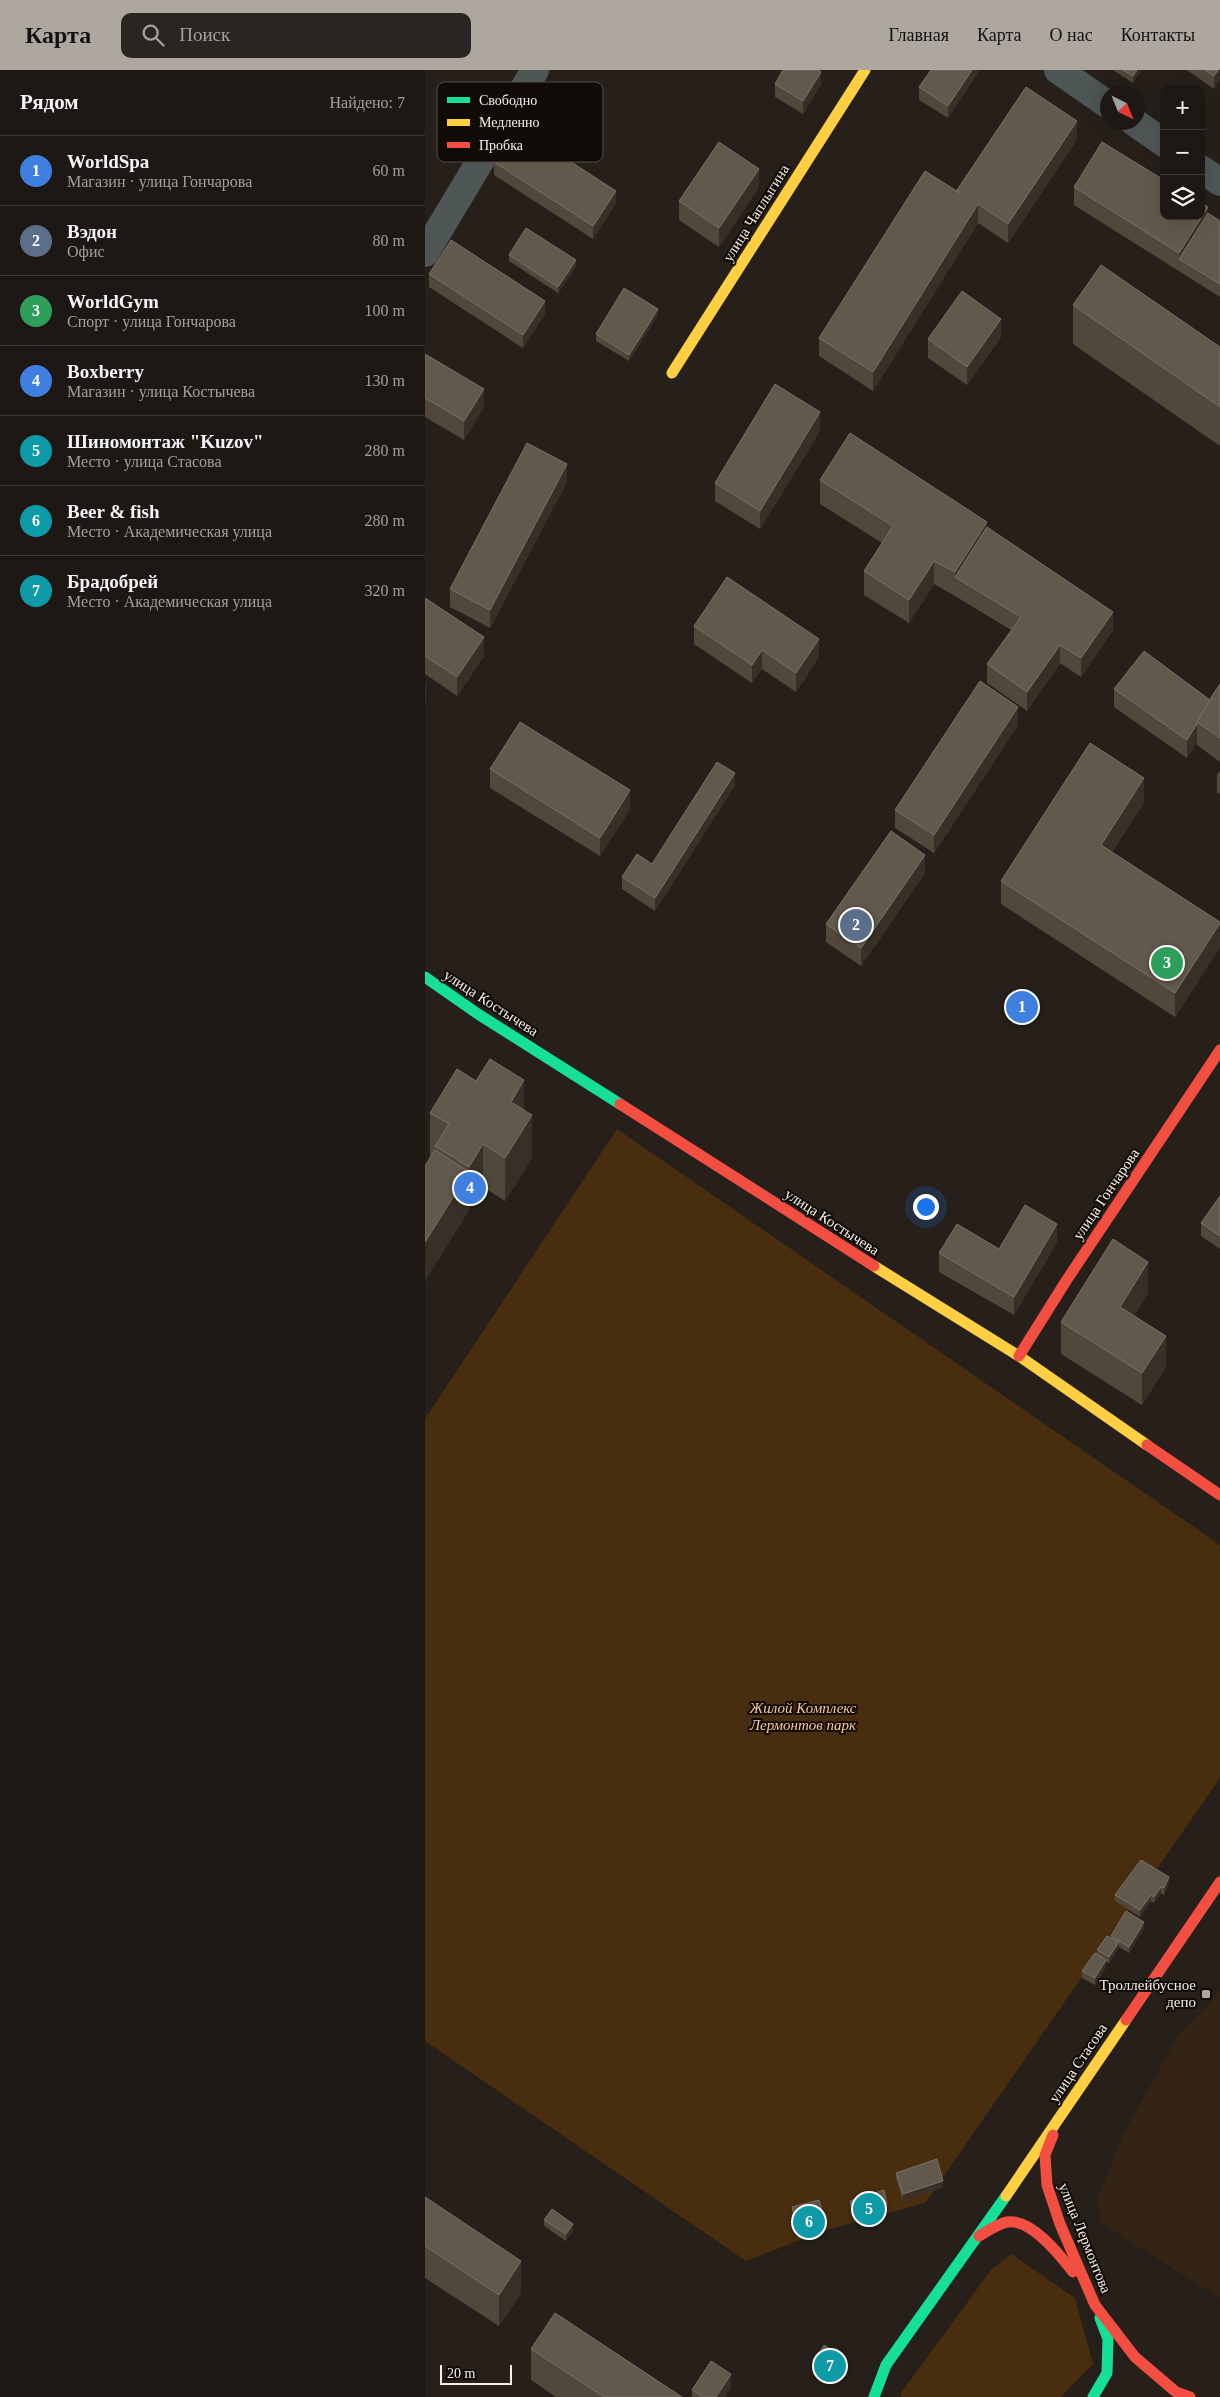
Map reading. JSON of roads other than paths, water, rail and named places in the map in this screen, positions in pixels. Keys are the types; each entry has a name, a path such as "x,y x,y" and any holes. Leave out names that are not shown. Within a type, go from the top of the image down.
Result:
{"street":[{"path":"528,82 535,70"},
{"name":"улица Чаплыгина","path":"672,373 865,70"},
{"path":"1058,70 1100,99"},
{"path":"1145,130 1160,140"},
{"path":"425,253 480,162"},
{"path":"1205,172 1220,182"},
{"name":"улица Костычева","path":"425,977 479,1014 851,1252 1019,1356 1220,1495"},
{"name":"улица Гончарова","path":"1019,1356 1066,1281 1220,1050"},
{"name":"улица Стасова","path":"886,2365 979,2236 1220,1882"},
{"name":"улица Лермонтова","path":"1063,2112 1045,2155 1047,2185 1060,2224 1095,2304 1135,2357 1176,2392 1191,2397"},
{"path":"979,2236 1010,2222 1029,2226 1067,2263 1095,2304 1108,2339 1107,2373 1093,2397"},
{"path":"861,2397 886,2365"},
{"path":"874,2397 886,2365"}],"place":[{"name":"Вэдон","path":"856,925"},
{"name":"WorldGym","path":"1167,963"},
{"name":"WorldSpa","path":"1022,1007"},
{"name":"Boxberry","path":"470,1188"},
{"name":"Троллейбусное депо","path":"1206,1994"},
{"name":"Шиномонтаж \"Kuzov\"","path":"869,2209"},
{"name":"Beer & fish","path":"809,2222"},
{"name":"Брадобрей","path":"830,2366"}],"park label":[{"name":"Жилой Комплекс Лермонтов парк","path":"803,1716"}]}
